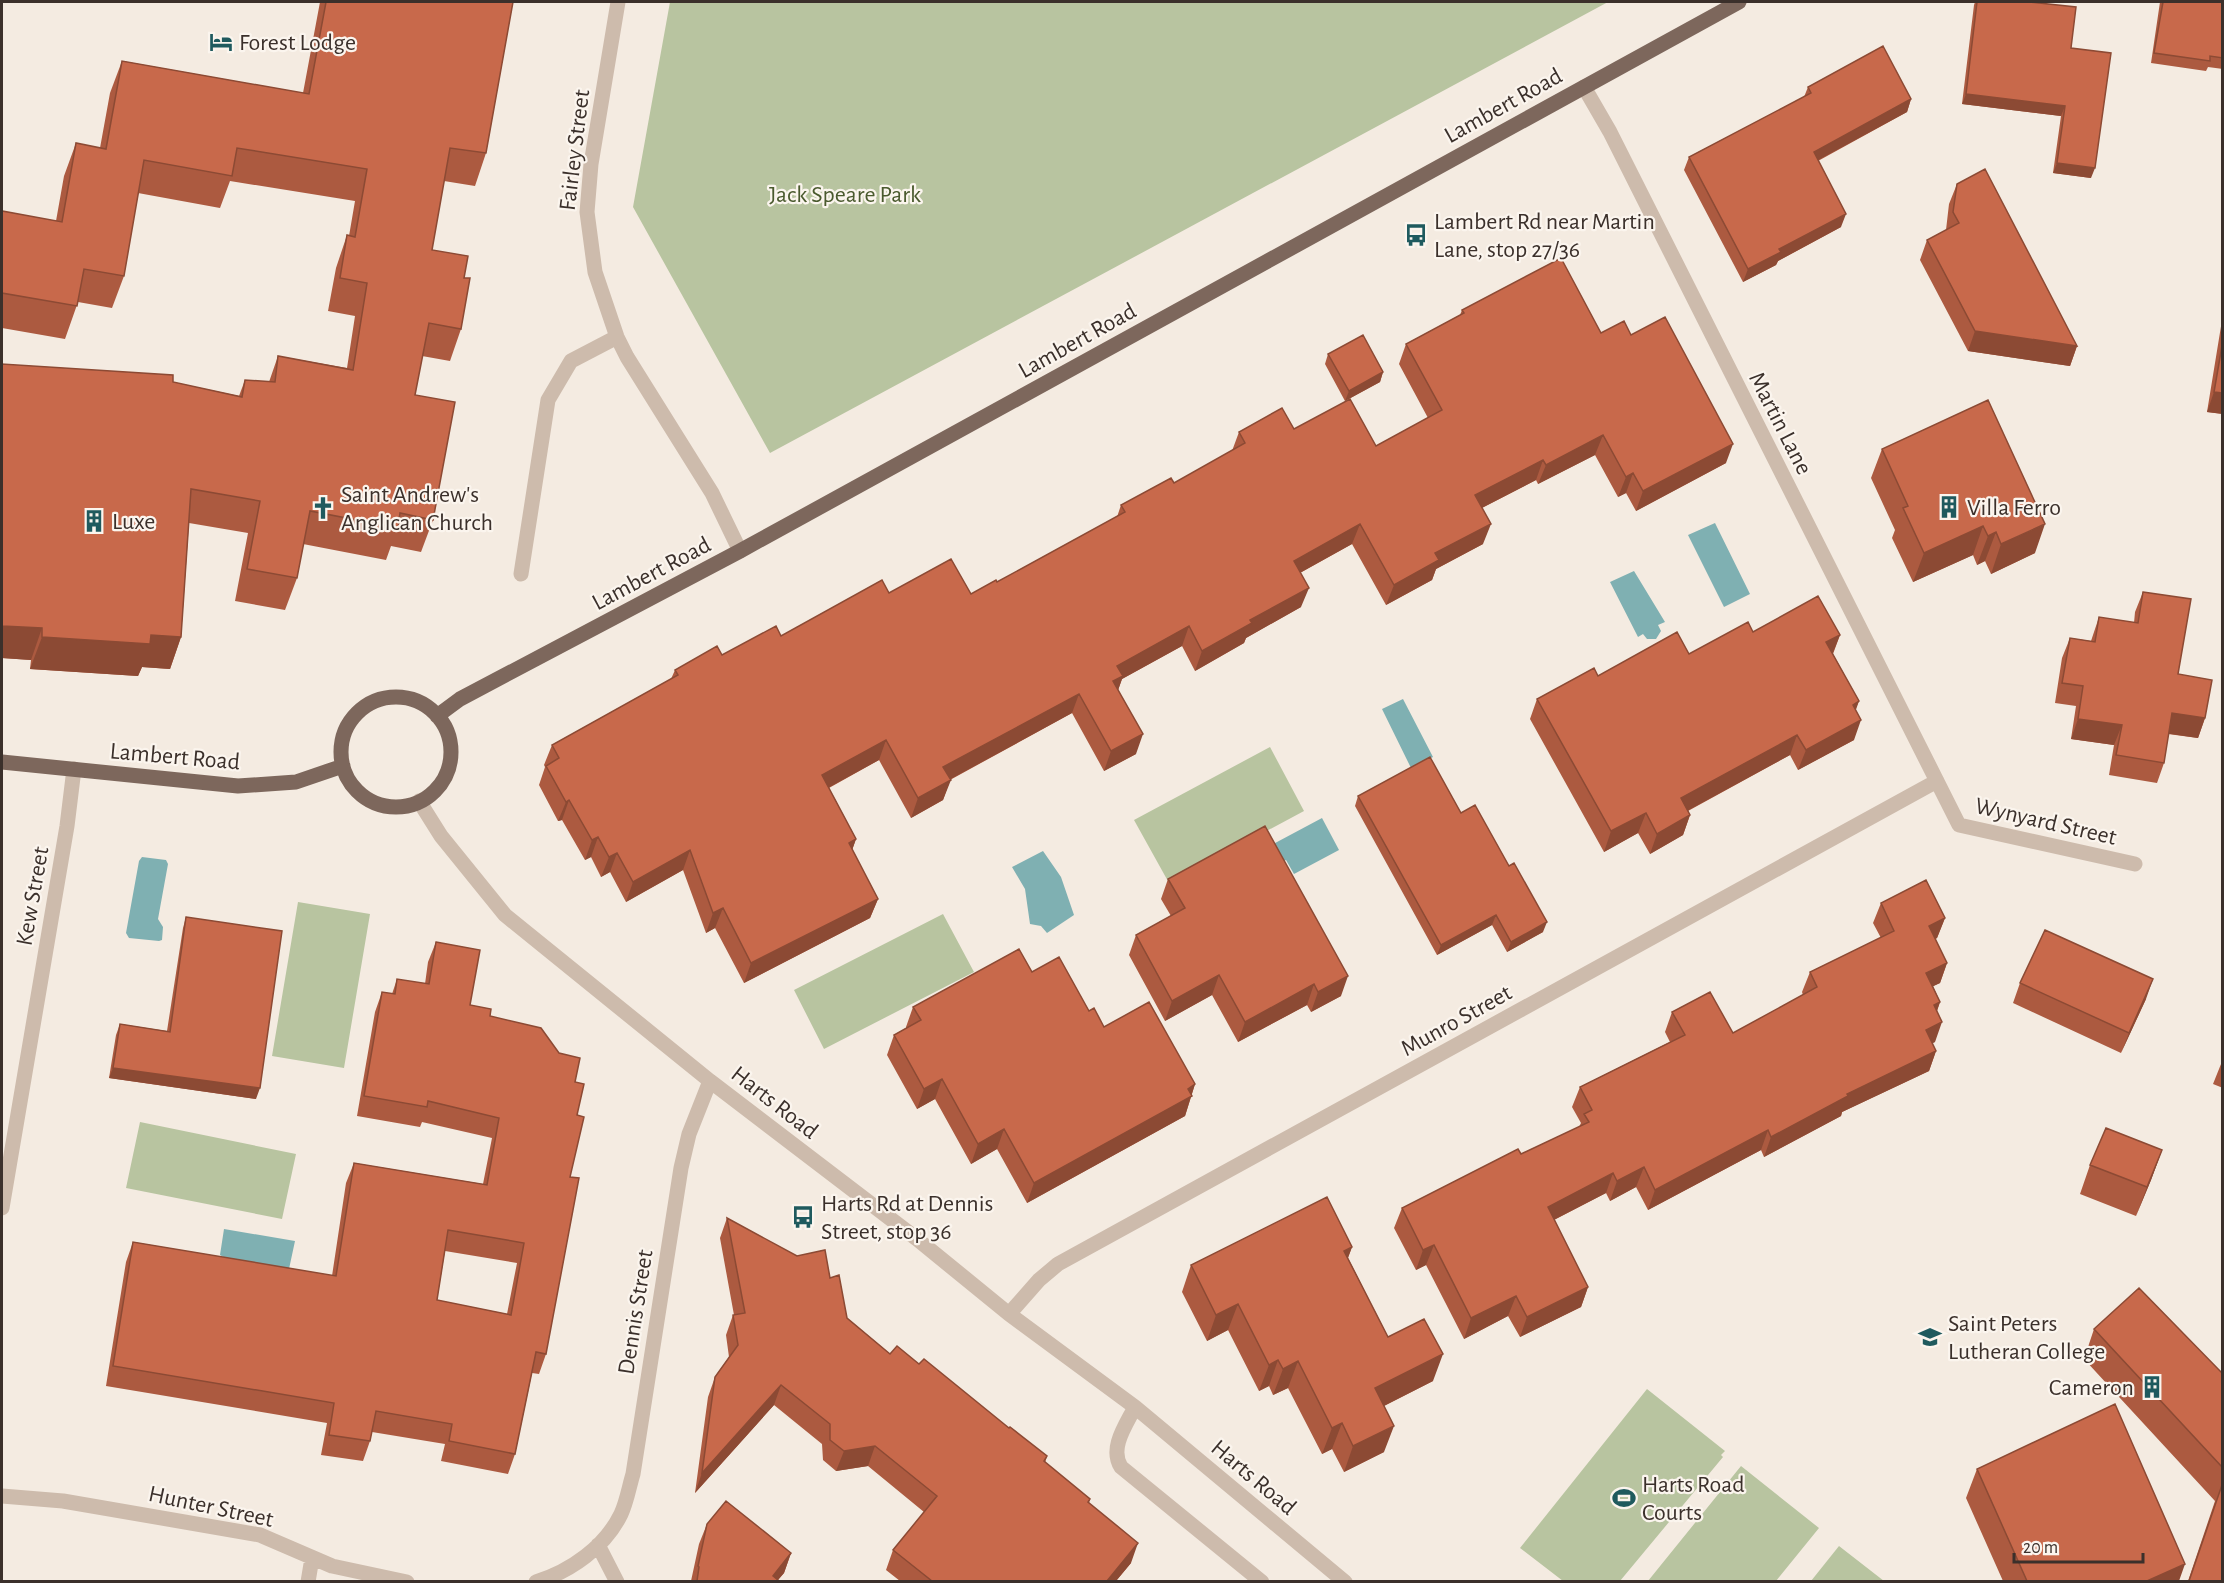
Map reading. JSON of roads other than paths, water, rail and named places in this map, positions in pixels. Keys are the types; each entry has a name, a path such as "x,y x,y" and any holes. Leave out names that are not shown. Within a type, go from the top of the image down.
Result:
{"main road":[{"name":"Lambert Road","path":"437,716 460,699 740,551 1738,2"},
{"path":"387,697 406,698 423,704 437,716 446,730 451,746 450,763 444,779 434,792 420,801 401,806 382,805 364,796 351,783 343,766 341,748 345,730 356,714 370,703 387,697"},
{"name":"Lambert Road","path":"2,762 238,786 296,782 343,766"}],"street":[{"name":"Fairley Street","path":"618,2 592,156 587,212 595,272 617,337 627,357 712,493 740,551"},
{"name":"Martin Lane","path":"1584,87 1610,132 1937,781"},
{"path":"521,574 548,400 571,361 617,337"},
{"name":"Kew Street","path":"2,1208 67,826 74,769"},
{"name":"Wynyard Street","path":"1937,781 1959,825 2135,864"},
{"name":"Munro Street","path":"1009,1314 1058,1264 1937,781"},
{"name":"Harts Road","path":"420,801 441,836 505,915 710,1081 1009,1314 1135,1407 1345,1581"},
{"name":"Dennis Street","path":"536,1581 570,1566 598,1545 621,1513 633,1474 682,1162 689,1134 710,1081"},
{"path":"1135,1407 1118,1441 1116,1454 1119,1464 1262,1581"},
{"name":"Hunter Street","path":"2,1496 63,1501 246,1533 272,1540 332,1566 373,1579 407,1581"},
{"path":"598,1545 617,1581"},
{"path":"308,1581 312,1558"}],"water":[{"path":"1715,523 1750,594 1724,607 1688,535"},
{"path":"1634,571 1665,622 1658,625 1661,631 1656,639 1647,639 1643,634 1638,637 1610,582"},
{"path":"1403,699 1433,757 1411,768 1382,709"},
{"path":"1322,818 1339,850 1294,874 1286,860 1274,867 1264,849"},
{"path":"1043,851 1061,877 1074,915 1047,933 1041,926 1030,924 1025,889 1012,867"},
{"path":"142,857 166,860 168,864 158,919 163,927 162,940 159,941 129,938 126,933 139,861"},
{"path":"224,1229 295,1241 289,1269 241,1267 220,1255"}],"place":[{"name":"Forest Lodge","path":"221,42"},
{"name":"Lambert Rd near Martin Lane, stop 27/36","path":"1416,235"},
{"name":"Villa Ferro","path":"1949,507"},
{"name":"Saint Andrew's Anglican Church","path":"323,508"},
{"name":"Luxe","path":"94,521"},
{"name":"Harts Rd at Dennis Street, stop 36","path":"803,1217"},
{"name":"Saint Peters Lutheran College","path":"1930,1337"},
{"name":"Cameron","path":"2152,1387"},
{"name":"Harts Road Courts","path":"1624,1498"}],"park label":[{"name":"Jack Speare Park","path":"845,194"}]}
